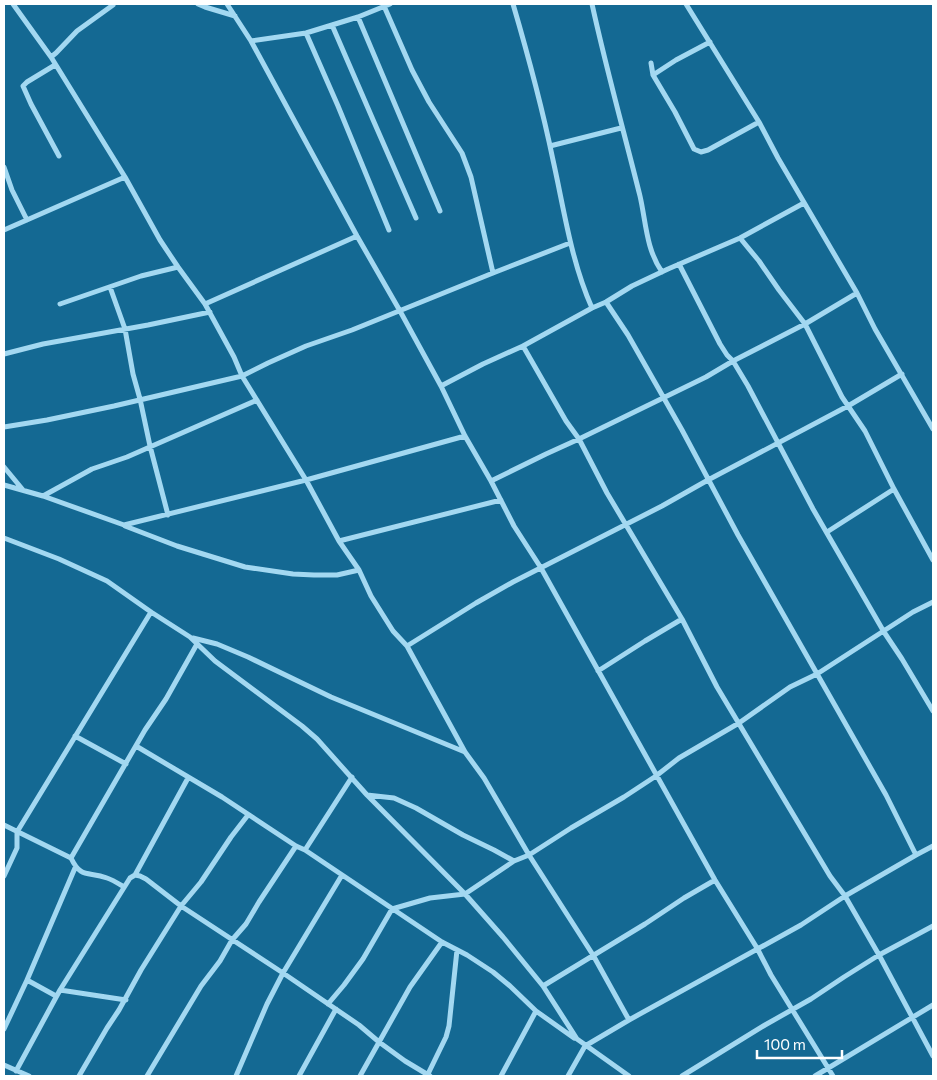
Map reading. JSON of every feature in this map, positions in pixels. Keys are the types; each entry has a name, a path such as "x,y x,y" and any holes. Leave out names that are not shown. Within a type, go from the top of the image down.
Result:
{"street":[{"path":"13,4 51,57 125,177 160,240 210,312 242,376 306,480 339,541 359,570 371,596 393,631 407,646 465,752 484,778 529,855 593,955 630,1020"},
{"path":"51,57 76,31 113,4"},
{"path":"198,4 205,8 235,16"},
{"path":"227,4 251,41 400,311 514,526 540,568 715,880 832,1076"},
{"path":"251,41 306,33 358,17 390,4"},
{"path":"513,4 550,146 570,244 592,308"},
{"path":"592,4 640,199 648,240 655,262 662,272"},
{"path":"686,4 759,122 933,429"},
{"path":"384,6 412,70 462,153 473,186 493,273"},
{"path":"358,17 440,212"},
{"path":"332,25 416,218"},
{"path":"306,33 389,230"},
{"path":"653,75 710,42"},
{"path":"651,63 653,75 694,149 701,152 708,150 759,122"},
{"path":"55,64 23,86 59,156"},
{"path":"550,146 621,128"},
{"path":"4,169 27,220"},
{"path":"4,230 125,177"},
{"path":"440,386 523,346 662,272 740,238 804,203"},
{"path":"205,304 357,236"},
{"path":"740,238 805,324 842,397 865,431 933,560"},
{"path":"4,427 47,420 242,376 306,346 352,330 570,244"},
{"path":"679,264 720,344 748,386 813,509 884,632 933,711"},
{"path":"60,304 141,276 178,267"},
{"path":"110,287 125,329 133,374 168,515"},
{"path":"491,481 706,377 805,324 857,293"},
{"path":"606,302 619,320 664,398 708,480 886,795 916,854"},
{"path":"4,354 43,344 210,312"},
{"path":"523,346 579,440 602,485 682,619 717,687 830,876 845,896 933,1056"},
{"path":"407,646 476,603 848,406 902,374"},
{"path":"43,496 92,469 127,457 257,400"},
{"path":"124,525 306,480 465,436"},
{"path":"4,467 24,491"},
{"path":"4,485 43,496 177,546 245,567 314,575 336,575 359,570"},
{"path":"827,532 894,489"},
{"path":"339,541 501,500"},
{"path":"4,538 59,559 103,579 190,637 215,661 302,726 465,894 503,937 543,986 577,1039"},
{"path":"328,1004 363,959 392,909 430,898 465,894 514,861 529,855 624,797 679,758 739,723 790,687 817,674 913,612 933,602"},
{"path":"4,876 16,848 17,832 151,612"},
{"path":"598,671 682,619"},
{"path":"190,637 217,644 248,657 331,698 465,752"},
{"path":"70,858 197,644"},
{"path":"75,736 126,764"},
{"path":"136,746 222,797 442,942 493,972 536,1012 630,1076"},
{"path":"305,850 352,777"},
{"path":"16,1071 56,996 124,887 130,878 135,875 188,778"},
{"path":"367,795 394,798 514,861"},
{"path":"79,1076 181,906 201,882 248,815"},
{"path":"4,825 70,858 75,868 83,874 106,878 124,887"},
{"path":"147,1076 201,986 220,961 232,940 246,924 296,846"},
{"path":"568,1076 585,1046 801,925 845,896 933,846"},
{"path":"4,1029 75,868"},
{"path":"135,875 146,879 181,906 359,1025 379,1042 428,1076 450,1026 457,950"},
{"path":"236,1076 267,1004 283,973 342,875"},
{"path":"543,986 715,880"},
{"path":"682,1076 879,955 933,926"},
{"path":"360,1076 410,987 442,942"},
{"path":"27,980 56,996"},
{"path":"60,990 126,1000"},
{"path":"815,1076 933,1005"},
{"path":"299,1076 336,1010"},
{"path":"501,1076 536,1012"},
{"path":"4,1065 29,1076"}]}
